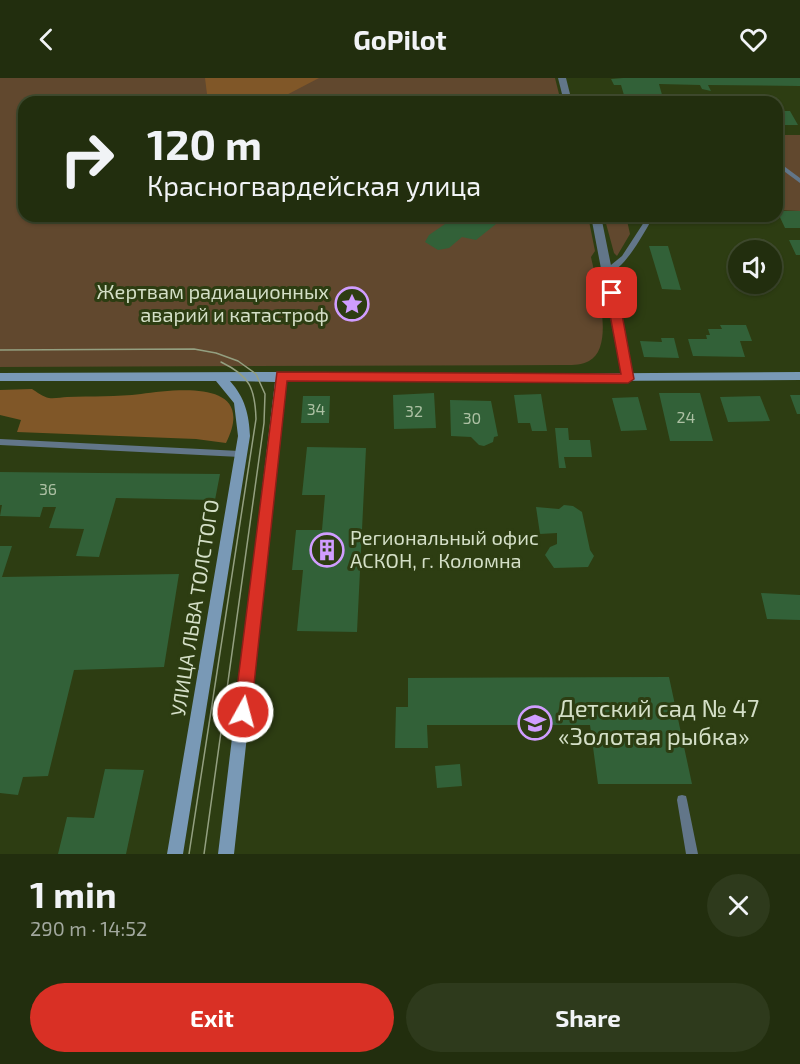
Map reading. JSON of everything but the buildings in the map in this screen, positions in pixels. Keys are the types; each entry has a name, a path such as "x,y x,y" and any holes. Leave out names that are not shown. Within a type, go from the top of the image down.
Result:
{"street":[{"path":"562,78 566,96"},
{"path":"597,222 628,379"},
{"path":"226,854 281,376"},
{"path":"0,377 281,376 628,379 800,376"},
{"name":"УЛИЦА ЛЬВА ТОЛСТОГО","path":"175,854 244,436 243,411 238,397 219,377"}],"lane":[{"path":"783,167 800,180"},
{"path":"608,271 624,258 647,222"},
{"path":"0,442 240,454"},
{"path":"682,800 692,854"}],"shaded area":[{"path":"0,78 555,78 560,96 18,96 18,222 589,222 595,251 591,257 600,297 603,328 597,353 589,361 572,365 0,367"},
{"path":"205,78 319,78 284,96 207,96"},
{"path":"783,135 800,135 800,211 783,210"},
{"path":"606,222 627,222 630,234 617,256 614,253"},
{"path":"32,389 51,398 123,396 193,390 223,398 231,408 233,422 226,443 196,439 17,432 21,420 0,415 0,390"}],"tram line":[{"path":"0,350 194,349 216,353 238,361 256,374 265,394 264,423 204,854"},
{"path":"189,854 256,419 254,399 249,384 239,372 221,362"}],"place":[{"name":"Жертвам радиационных аварий и катастроф","path":"352,304"},
{"name":"Региональный офис АСКОН, г. Коломна","path":"327,550"},
{"name":"Детский сад № 47 «Золотая рыбка»","path":"535,723"}],"route":[{"path":"243,712 281,376 628,379 612,293"}]}
